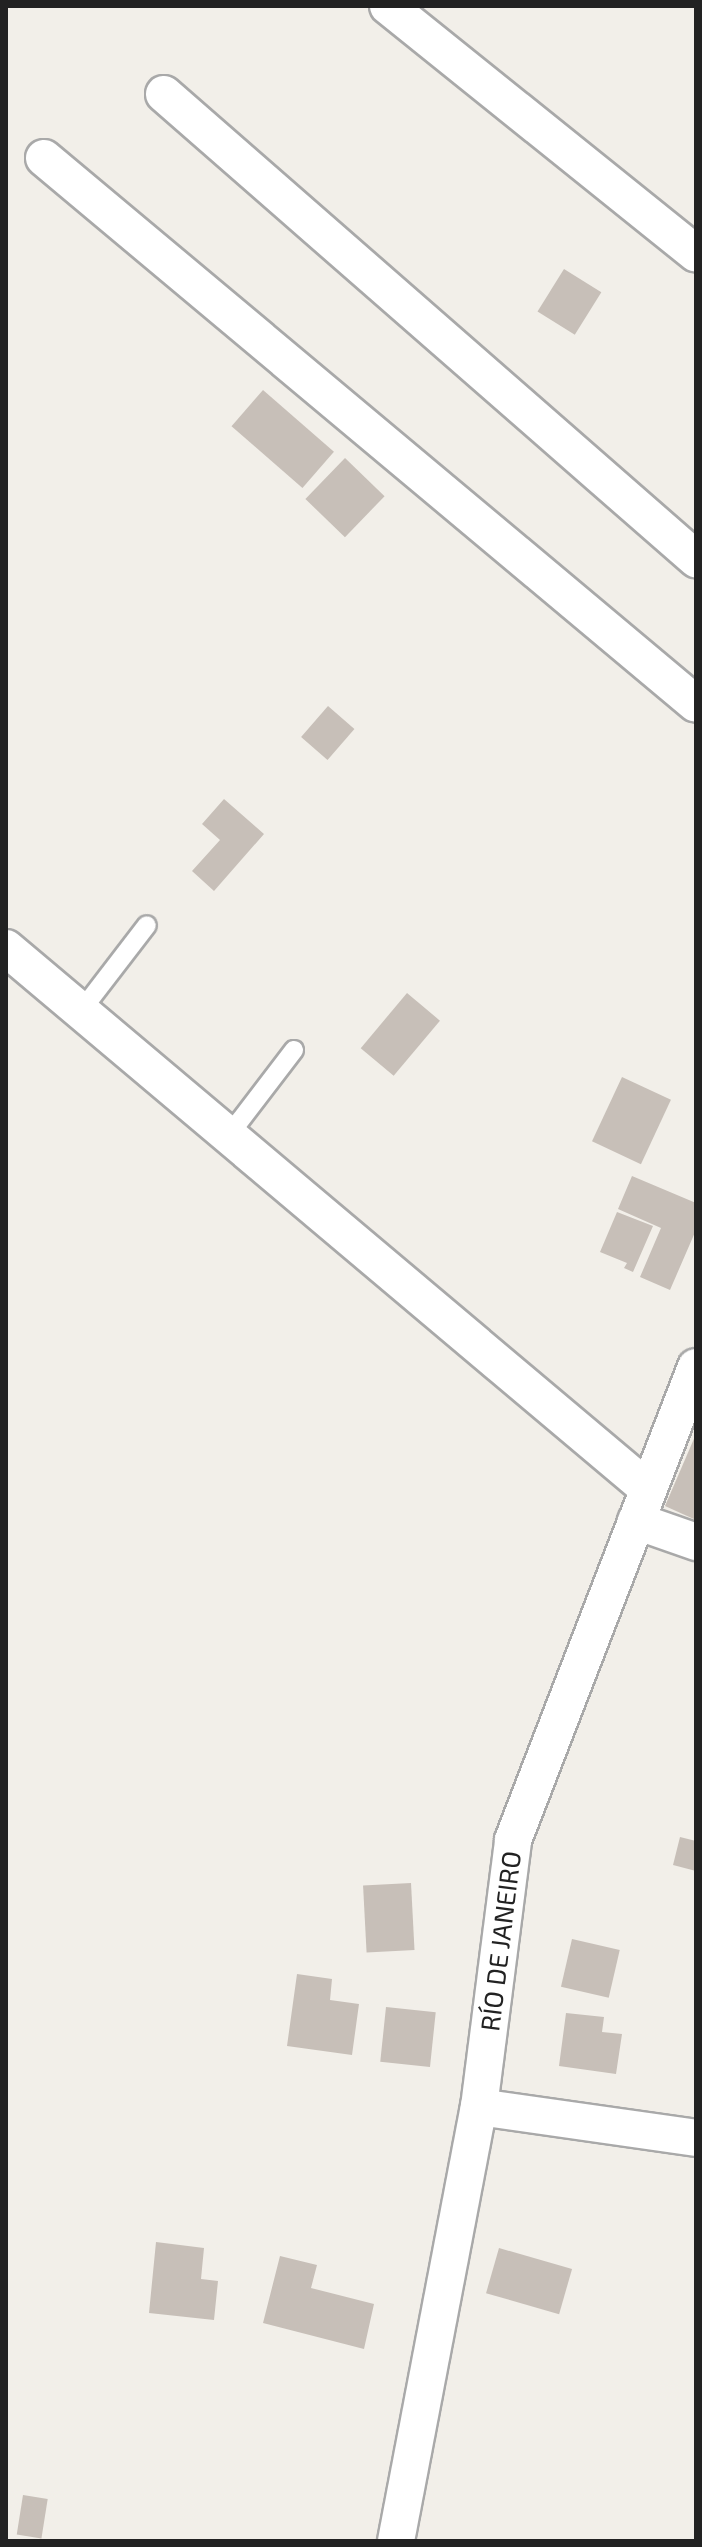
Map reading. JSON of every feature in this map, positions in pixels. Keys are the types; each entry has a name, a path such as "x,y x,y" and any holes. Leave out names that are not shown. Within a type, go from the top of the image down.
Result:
{"street":[{"path":"388,6 696,254"},
{"path":"164,94 690,540"},
{"path":"44,158 696,704"},
{"path":"6,948 229,1135 642,1505 696,1542"},
{"name":"RÍO DE JANEIRO","path":"396,2541 479,2107 513,1840 694,1379"},
{"path":"479,2107 696,2138"}],"lane":[{"path":"81,1011 147,925"},
{"path":"229,1135 294,1050"}],"building":[{"path":"564,269 601,292 575,335 538,311"},
{"path":"263,390 334,452 302,488 232,426"},
{"path":"345,458 385,496 345,537 305,499"},
{"path":"328,706 354,729 328,760 301,737"},
{"path":"224,799 264,834 214,891 192,871 220,840 202,824"},
{"path":"407,993 440,1021 394,1076 361,1048"},
{"path":"622,1077 671,1100 641,1164 592,1141"},
{"path":"632,1176 696,1203 696,1230 670,1290 640,1277 661,1228 618,1209"},
{"path":"617,1212 653,1226 633,1272 624,1268 627,1263 600,1252"},
{"path":"696,1434 696,1520 665,1506"},
{"path":"680,1837 696,1841 696,1871 673,1865"},
{"path":"411,1883 415,1950 367,1952 363,1886"},
{"path":"572,1939 620,1950 609,1998 561,1987"},
{"path":"297,1974 332,1979 330,2000 359,2004 352,2055 287,2046"},
{"path":"386,2007 436,2012 430,2067 380,2062"},
{"path":"566,2013 604,2017 602,2032 622,2034 616,2074 559,2066"},
{"path":"156,2242 204,2248 201,2279 218,2281 214,2320 149,2313"},
{"path":"499,2248 572,2269 559,2314 486,2293"},
{"path":"280,2256 317,2265 311,2288 374,2304 364,2349 263,2323"},
{"path":"23,2495 48,2499 41,2538 17,2535"}]}
